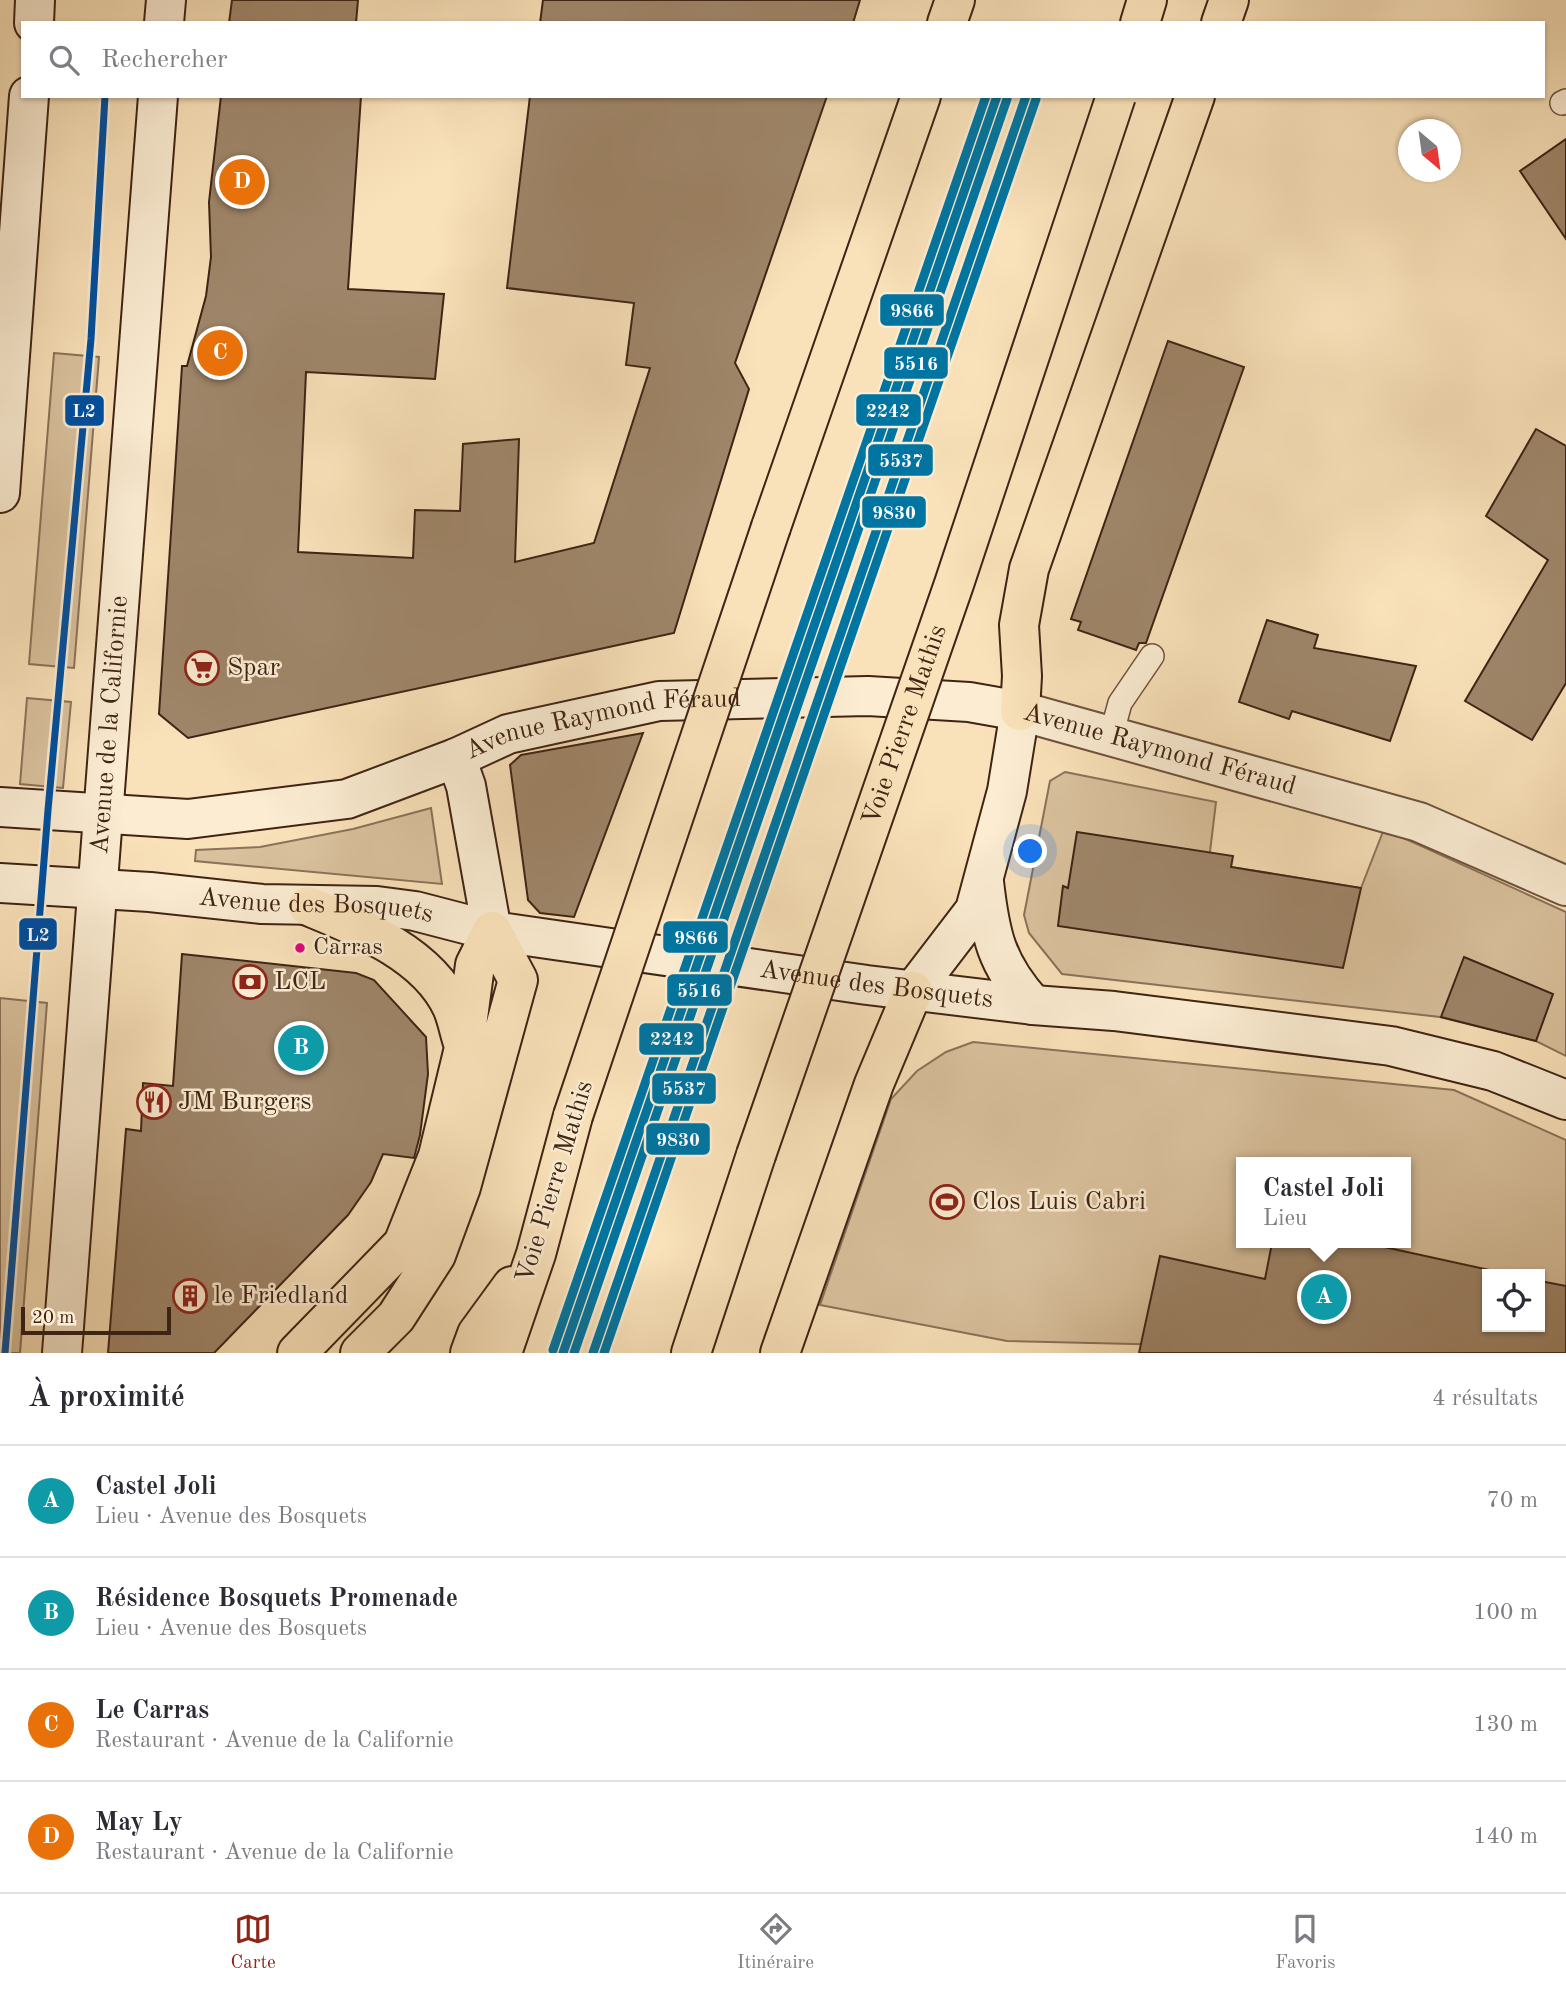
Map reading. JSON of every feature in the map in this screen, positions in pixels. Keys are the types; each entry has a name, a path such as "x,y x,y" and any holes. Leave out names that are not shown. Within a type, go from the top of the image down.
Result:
{"highway":[{"path":"948,21 955,0"},
{"path":"1141,21 1147,0"},
{"path":"1222,21 1229,0"},
{"name":"Voie Pierre Mathis","path":"502,1353 536,1254 573,1116 771,527 921,98"},
{"name":"Voie Pierre Mathis","path":"691,1353 756,1156 954,584 1114,98"},
{"path":"1020,711 1022,676 1019,625 1029,569 1194,98"},
{"path":"308,906 362,928 406,956 439,985 452,1008 464,1048"},
{"path":"297,1353 402,1244 438,1156 464,1048 475,965 492,931"},
{"path":"360,1353 412,1297 436,1255 461,1187 518,980 492,931"},
{"path":"780,1353 874,1084 913,991"},
{"path":"470,1353 477,1334 536,1254"}],"main road":[{"path":"34,21 35,0"},
{"path":"164,21 166,0"},
{"path":"0,493 29,98"},
{"name":"Avenue de la Californie","path":"62,1353 96,889 104,814 111,688 159,98"},
{"name":"Avenue Raymond Féraud","path":"0,807 188,819 347,799 456,758 508,734 659,701 868,696 970,702 1020,711 1238,774 1419,822 1566,886"},
{"path":"913,991 975,910 1007,792 1020,711"},
{"path":"456,758 466,786 492,931"},
{"path":"983,880 990,934 1000,962 1032,1005"},
{"path":"0,883 96,889"},
{"name":"Avenue des Bosquets","path":"96,889 308,906 377,906 402,909 492,931 913,991 1032,1005 1114,1011 1391,1045 1493,1071 1566,1100"}],"lane":[{"path":"1111,736 1120,704 1152,656"}],"shaded area":[{"path":"54,353 99,357 74,668 29,664"},
{"path":"27,698 71,702 63,788 20,784"},
{"path":"1065,772 1216,802 1210,852 1231,867 1361,888 1384,829 1566,912 1566,1056 1536,1041 1440,1017 1062,974 1029,933 1024,915 1050,781"},
{"path":"431,808 442,884 195,861 196,850 260,847 353,829"},
{"path":"0,998 47,1003 20,1353 0,1353"},
{"path":"973,1042 1454,1090 1566,1140 1566,1294 1545,1316 1545,1269 1482,1269 1482,1332 1530,1332 1509,1353 1007,1341 820,1305 891,1099 917,1071 946,1052"}],"building":[{"path":"232,0 358,0 356,21 229,21"},
{"path":"543,0 860,0 854,21 540,21"},
{"path":"221,98 361,98 348,289 444,294 435,379 306,372 298,552 413,558 415,510 460,511 463,444 519,439 515,562 594,543 650,368 626,365 634,303 507,288 530,98 826,98 735,363 749,389 674,633 188,738 159,714 182,366 187,366 206,296 211,257 209,202"},
{"path":"1566,139 1566,239 1520,171"},
{"path":"1168,341 1244,367 1146,643 1139,643 1136,650 1078,630 1081,622 1071,619"},
{"path":"1536,429 1566,446 1566,683 1532,740 1465,701 1548,560 1486,516"},
{"path":"1267,620 1318,635 1314,648 1416,666 1390,741 1292,711 1289,719 1239,702"},
{"path":"643,733 574,917 540,913 528,900 510,765 521,755"},
{"path":"1077,832 1233,856 1231,867 1361,888 1343,968 1058,926 1063,886 1068,888"},
{"path":"182,954 356,973 374,980 426,1037 428,1074 420,1135 414,1158 383,1154 371,1182 348,1215 214,1353 108,1353 126,1129 141,1131 143,1083 173,1086"},
{"path":"1464,957 1553,994 1536,1041 1441,1017"},
{"path":"1271,1248 1389,1248 1485,1269 1482,1269 1482,1332 1545,1332 1545,1282 1566,1286 1566,1353 1139,1353 1160,1256 1265,1279"}],"transit line":[{"name":"L2","path":"5,1353 48,810 91,339 105,98"},
{"name":"9866","path":"553,1350 985,98"},
{"name":"2242","path":"563,1353 996,98"},
{"name":"5537","path":"593,1353 1025,98"},
{"name":"5516","path":"574,1353 1007,99"},
{"name":"9830","path":"604,1353 1036,99"}],"place":[{"name":"May Ly","path":"242,182"},
{"name":"Le Carras","path":"220,353"},
{"name":"Spar","path":"202,668"},
{"name":"Carras","path":"300,948"},
{"name":"LCL","path":"250,982"},
{"name":"Résidence Bosquets Promenade","path":"301,1048"},
{"name":"JM Burgers","path":"154,1102"},
{"name":"Clos Luis Cabri","path":"947,1202"},
{"name":"le Friedland","path":"190,1296"},
{"name":"Castel Joli","path":"1324,1297"}]}
